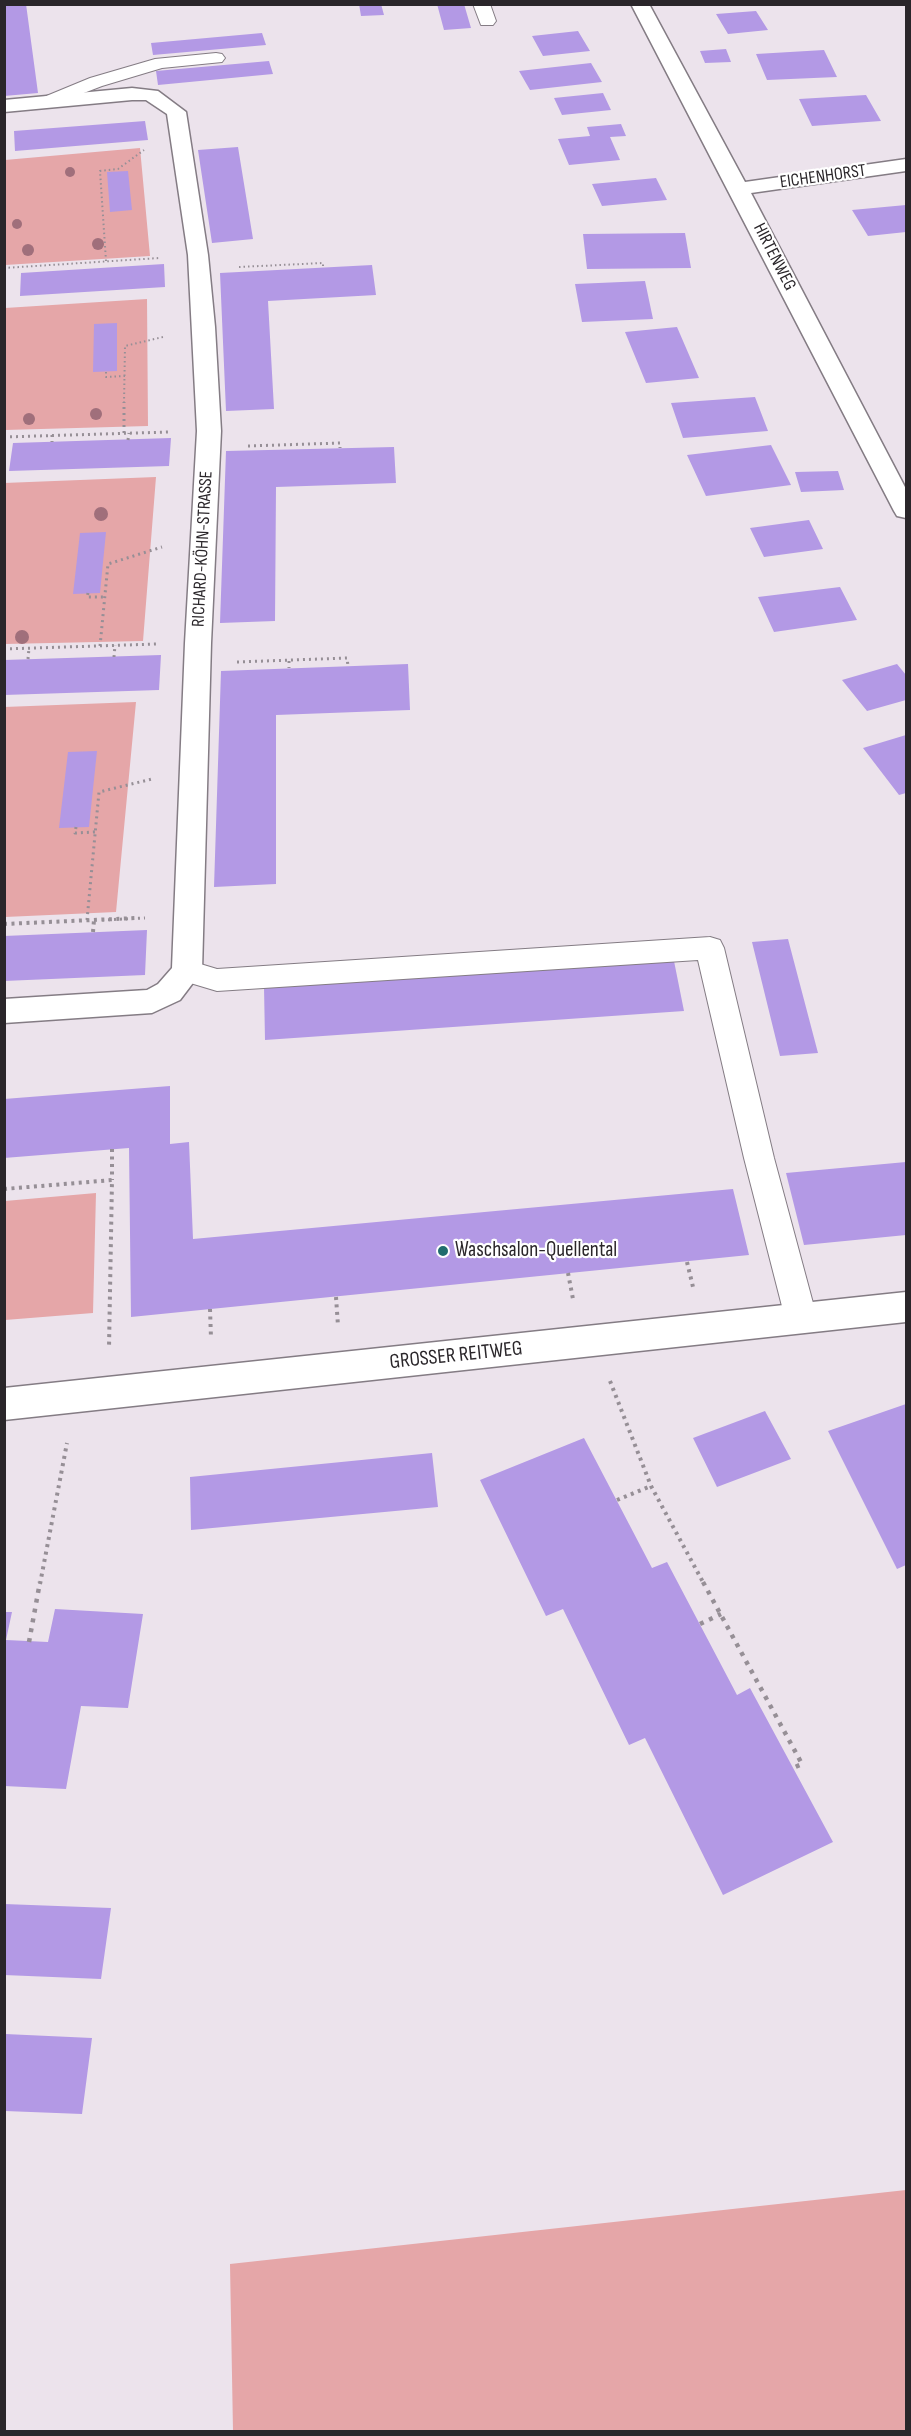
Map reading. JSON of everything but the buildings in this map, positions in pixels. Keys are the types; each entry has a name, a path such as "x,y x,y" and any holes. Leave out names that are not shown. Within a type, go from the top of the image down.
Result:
{"street":[{"name":"HIRTENWEG","path":"640,4 906,511"},
{"name":"RICHARD-KÖHN-STRASSE","path":"4,106 151,94 176,112 198,262 204,327 208,439 197,653 187,971"},
{"name":"EICHENHORST","path":"739,189 906,165"},
{"path":"4,1011 152,1001 169,992 187,971"},
{"name":"GROSSER REITWEG","path":"4,1404 906,1307"}],"lane":[{"path":"481,4 487,21"},
{"path":"50,101 96,82 160,63 216,58"},
{"path":"187,971 217,980 710,948 759,1158 801,1318"}],"path":[{"path":"106,261 100,171 118,171 156,140 180,138"},
{"path":"125,260 126,266"},
{"path":"4,268 125,260 275,266 322,263 324,268"},
{"path":"56,264 56,271"},
{"path":"275,266 276,270"},
{"path":"124,433 125,346 204,327"},
{"path":"106,372 106,377 125,376"},
{"path":"128,440 129,433"},
{"path":"4,437 129,433 287,445 340,443 340,448"},
{"path":"52,435 52,442"},
{"path":"287,445 288,450"},
{"path":"100,646 108,564 204,537"},
{"path":"88,593 87,597 105,597"},
{"path":"114,657 115,645"},
{"path":"4,649 115,645 288,661 347,658 348,666"},
{"path":"28,659 29,648"},
{"path":"288,661 289,668"},
{"path":"87,920 99,792 193,768"},
{"path":"76,827 75,833 95,832"},
{"path":"4,924 187,916"},
{"path":"93,932 94,920"},
{"path":"29,1642 92,1395 112,1180 112,1149"},
{"path":"4,1189 112,1180"},
{"path":"573,1343 580,1375 607,1372 651,1486 802,1764 793,1768"},
{"path":"616,1500 651,1486"},
{"path":"700,1624 721,1614"}],"shaded area":[{"path":"140,148 150,256 5,265 5,160"},
{"path":"147,299 148,426 5,430 5,308"},
{"path":"156,477 143,641 5,644 4,483"},
{"path":"136,702 116,912 5,917 4,707"},
{"path":"96,1193 93,1313 5,1320 5,1201"},
{"path":"906,2190 906,2431 233,2431 230,2264"}],"place":[{"name":"Waschsalon-Quellental","path":"443,1251"}]}
